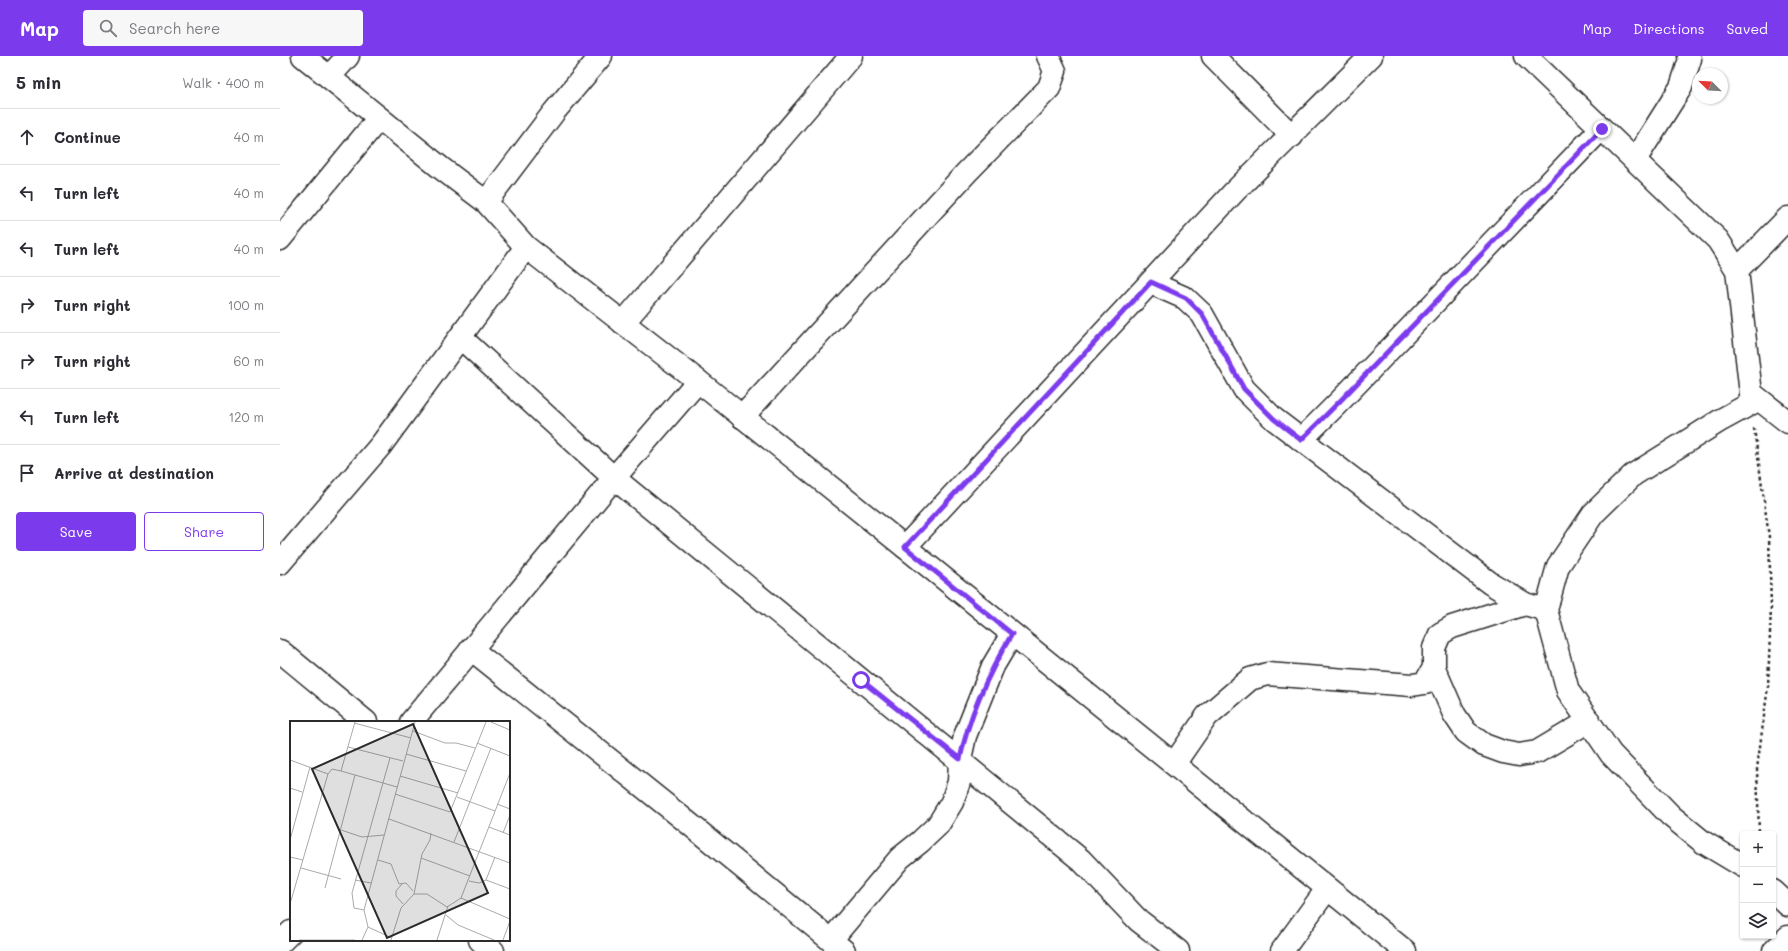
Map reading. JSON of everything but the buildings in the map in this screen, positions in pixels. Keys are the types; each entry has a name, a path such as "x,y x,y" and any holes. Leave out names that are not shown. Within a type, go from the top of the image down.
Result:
{"street":[{"path":"303,56 441,168 486,202 526,247 698,381 1405,951"},
{"path":"329,77 348,56"},
{"path":"486,202 554,112 601,56"},
{"path":"623,323 851,56"},
{"path":"742,417 967,172 1049,88 1055,71 1048,56"},
{"path":"1213,56 1292,136"},
{"path":"905,547 1235,192 1371,56"},
{"path":"1526,56 1718,240 1737,270 1752,398 1788,422"},
{"path":"1635,160 1681,88 1690,56"},
{"path":"280,238 379,118"},
{"path":"1301,440 1602,129"},
{"path":"1737,270 1788,218"},
{"path":"280,564 381,446 526,247"},
{"path":"1151,282 1186,298 1202,314 1244,389 1274,419 1490,583 1525,604 1546,610"},
{"path":"461,338 614,478 780,616 960,759 1081,860 1138,920 1178,951"},
{"path":"412,721 614,478 698,381"},
{"path":"1740,864 1703,842 1671,816 1611,754 1568,691 1546,610 1558,566 1592,514 1634,475 1721,420 1752,398"},
{"path":"1525,604 1452,627 1440,634 1434,648 1434,668 1454,714 1466,732 1484,745 1503,752 1519,755 1537,752 1589,721"},
{"path":"471,649 686,820 838,946 900,858 938,825 952,802 959,782 960,759 965,736 993,666 1012,634"},
{"path":"280,651 365,721"},
{"path":"1174,764 1207,716 1250,679 1268,674 1412,685 1425,683 1434,668"},
{"path":"1282,951 1328,889"},
{"path":"1776,894 1788,905"},
{"path":"280,943 290,933"},
{"path":"1774,951 1788,937"},
{"path":"481,941 493,951"}],"path":[{"path":"1752,398 1755,440 1770,537 1772,606 1768,686 1757,768 1759,831"}],"route":[{"path":"861,680 960,759 965,736 993,666 1012,634 905,547 1151,282 1186,298 1202,314 1244,389 1274,419 1301,440 1602,129"}]}
